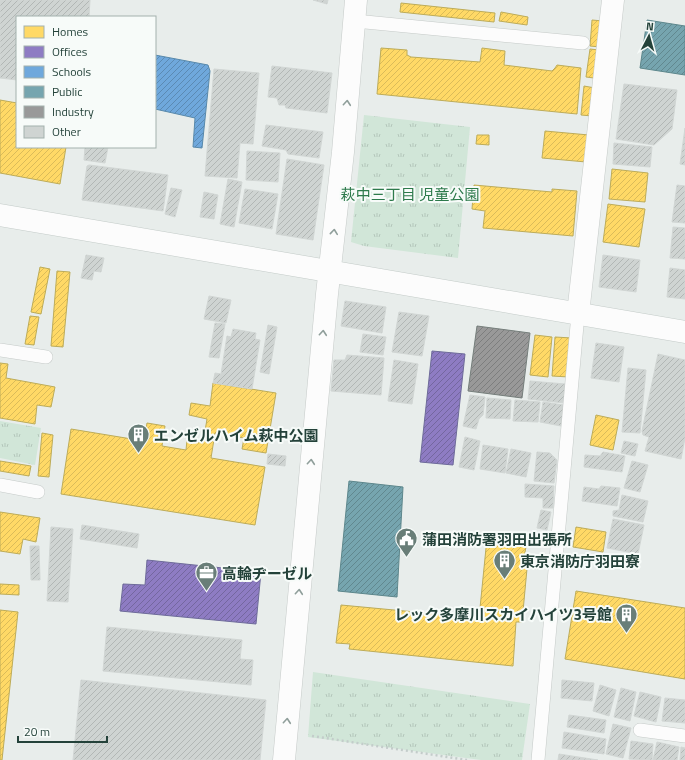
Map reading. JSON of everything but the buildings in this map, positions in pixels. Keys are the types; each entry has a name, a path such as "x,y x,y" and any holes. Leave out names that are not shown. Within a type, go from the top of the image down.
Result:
{"street":[{"path":"578,314 613,0"},
{"path":"284,760 327,294 343,152 355,10"},
{"path":"0,215 685,332"}],"lane":[{"path":"355,10 583,43"},
{"path":"538,760 578,314"},
{"path":"0,350 46,357"},
{"path":"0,485 38,492"},
{"path":"640,730 685,736"}],"path":[{"path":"305,735 467,760"}],"green space":[{"name":"萩中三丁目 児童公園","path":"364,115 470,127 458,258 364,246 351,242"},
{"path":"0,421 41,428 35,465 0,458"},
{"path":"313,672 530,704 522,760 481,760 308,737"}],"place":[{"name":"エンゼルハイム萩中公園","path":"139,454"},
{"name":"蒲田消防署羽田出張所","path":"406,558"},
{"name":"東京消防庁羽田寮","path":"504,580"},
{"name":"高輪ヂーゼル","path":"207,592"},
{"name":"レック多摩川スカイハイツ3号館","path":"627,634"}]}
